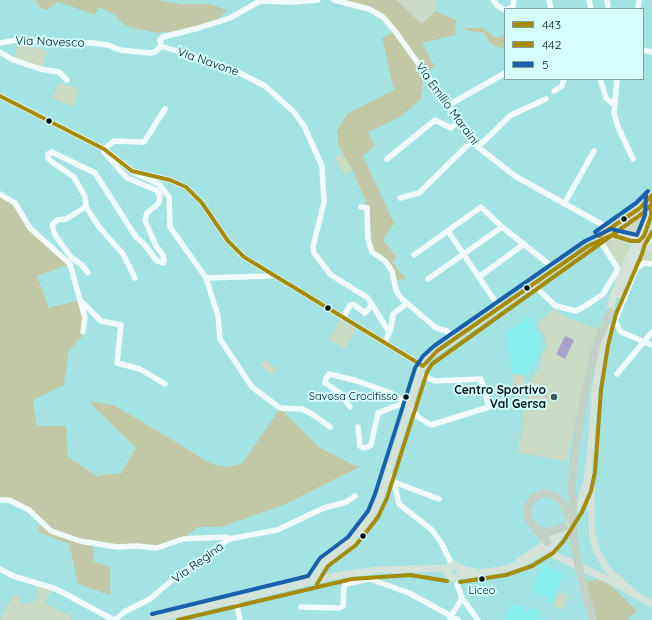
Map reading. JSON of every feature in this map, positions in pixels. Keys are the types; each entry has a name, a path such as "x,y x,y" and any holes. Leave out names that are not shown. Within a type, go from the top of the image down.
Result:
{"highway":[{"path":"569,526 574,465 584,397 597,342 610,312"},
{"path":"549,545 528,519 527,508 535,497 546,493 554,495 561,500 565,506 593,620"},
{"path":"535,529 547,532 569,526"}],"main road":[{"path":"312,581 324,562 352,541 366,525 379,501 408,404 423,366 434,353 532,284 610,233 652,198"},
{"path":"529,561 569,526 581,500 587,481 597,374 612,300 634,246 639,241 639,234 652,198"},
{"path":"610,233 620,231 634,237 652,249"},
{"path":"639,241 652,244"},
{"path":"591,446 592,520 595,545 599,557 608,570 634,593"},
{"path":"549,545 552,553 589,570 652,604"},
{"path":"549,545 574,563"},
{"path":"498,570 549,545"},
{"path":"153,620 333,576 372,571 410,569 455,574 482,572 512,568 547,556 561,558"},
{"path":"324,562 324,572 333,576"}],"street":[{"path":"251,0 293,2 318,0"},
{"name":"Via Emilio Maraini","path":"334,0 369,9 383,17 395,31 472,141 478,147 515,176 601,224 610,233"},
{"path":"493,0 498,6 504,9"},
{"path":"161,46 160,39 234,16 260,1"},
{"name":"Via Navesco","path":"0,43 22,39 55,44 93,43 108,45 120,50 150,53 155,52 161,46"},
{"name":"Via Navone","path":"161,46 230,68 265,86 294,112 304,126 322,166 324,202 312,246 314,253 331,275 368,298 389,332"},
{"path":"0,52 11,59 40,70 59,72 67,80"},
{"path":"447,106 504,73"},
{"path":"554,91 562,86 564,80"},
{"path":"600,80 606,98 614,105"},
{"path":"616,80 614,105 618,127 633,159"},
{"path":"0,96 104,149 132,172 158,184 168,197 170,227 206,278 218,316 220,340 252,387 280,408 302,409 312,414 330,427"},
{"path":"478,147 511,115 546,99"},
{"path":"104,149 114,141 144,142 165,109"},
{"path":"387,158 435,120 451,128 459,122"},
{"path":"400,198 418,193 472,141"},
{"path":"104,149 105,155 127,178 156,190 160,195 159,203 147,213 144,220 156,246 163,255 163,263 157,261 144,244 136,237 95,173 49,152 48,156 49,160 70,172 80,185 85,197 86,207 100,227 123,254 134,278"},
{"path":"564,204 594,152"},
{"path":"132,172 170,180 186,187 202,203 234,248 244,257 423,366"},
{"path":"0,194 15,204 30,228 70,264 85,318 83,332"},
{"path":"86,207 76,215 57,220 52,225 55,235 71,257 82,265 88,273"},
{"path":"361,207 367,208 368,240 372,252 384,261 392,271 396,290 406,304 436,328 447,331 454,339"},
{"path":"414,255 480,207 502,227 555,269"},
{"path":"428,279 502,227"},
{"path":"448,231 499,307"},
{"path":"479,277 524,244"},
{"path":"532,284 556,306 576,311 603,294 618,269 602,244"},
{"path":"652,264 644,263 638,266 616,318 616,324 620,332 652,345"},
{"path":"206,278 273,276"},
{"path":"80,300 101,321 121,326 117,363 140,369 166,384"},
{"path":"343,318 350,305 353,304 365,313 370,306"},
{"path":"385,343 393,314 406,304"},
{"path":"617,374 652,332"},
{"path":"350,407 340,393 325,383 329,374 354,380 391,393 408,404 418,417 431,425 489,407 481,379 435,381 420,374"},
{"path":"358,427 360,446 363,448 368,447 371,445 378,413 408,404"},
{"path":"388,474 394,482 399,504 432,530 442,544 455,574 462,598 478,620"},
{"path":"394,482 439,499"},
{"name":"Via Regina","path":"114,620 120,614 150,599 172,580 229,539 277,530 324,508 346,502 355,496"},
{"path":"0,500 9,500 29,510 51,531 80,541 117,547 136,546 157,548 183,539 226,536 229,539"},
{"path":"0,569 9,574 56,589 114,620"},
{"path":"301,607 340,608 343,606 344,587 346,584 370,579 409,593 450,618 458,620"},
{"path":"450,618 462,598"},
{"path":"236,600 240,620"}],"shaded area":[{"path":"529,316 539,335 541,349 535,364 526,375 512,373 507,332"},
{"path":"565,336 574,340 565,359 556,354"},
{"path":"542,564 563,574 551,604 546,602 548,597 532,591"},
{"path":"514,604 524,607 523,610 528,612 530,608 541,611 539,617 549,620 504,620 510,606 513,607"}],"green space":[{"path":"32,0 156,0 181,4 209,4 227,10 218,19 179,31 157,33 123,24 115,15 99,7 95,15 58,2 47,10 40,8 38,2"},
{"path":"334,0 396,0 422,24 435,11 456,20 455,35 422,43 435,67 420,75 423,82 421,99 400,117 368,132 375,146 363,156 394,223 383,240 397,257 392,262 406,279 395,280 393,271 384,257 374,250 365,199 352,169 338,145 337,131 347,114 394,90 382,38 395,31 383,17"},
{"path":"396,0 437,0 435,11 422,24"},
{"path":"463,28 483,28 496,38 504,35 504,48 496,47 491,44 484,33 469,31"},
{"path":"19,42 47,51 42,68 14,59"},
{"path":"59,83 79,89 73,107 52,98"},
{"path":"344,152 352,170 344,175 335,157"},
{"path":"0,194 15,203 30,228 70,264 37,276 49,308 80,300 85,318 82,337 69,350 64,385 33,400 37,426 66,426 68,457 97,476 121,473 136,448 89,402 114,405 212,464 227,467 242,464 280,408 319,447 353,465 361,466 286,504 221,527 197,527 183,539 157,548 93,543 94,562 110,566 110,595 78,584 69,544 38,532 41,522 29,510 0,500"},
{"path":"646,207 637,235 617,228"},
{"path":"609,238 625,241 627,244 629,253 622,269 602,240"},
{"path":"645,251 652,252 652,262 638,265 635,263 640,254"},
{"name":"Centro Sportivo Val Gersa","path":"554,309 563,316 598,329 566,461 518,453 529,382 540,368 543,352 546,348 545,338 537,324"},
{"path":"340,320 356,329 345,349 329,340"},
{"path":"265,360 277,369 272,375 260,365"},
{"path":"513,374 525,376 521,407 513,386"},
{"path":"597,579 612,586 637,611 627,620 596,620 586,582"},
{"path":"41,584 52,588 45,603 67,614 71,611 72,612 69,614 72,620 0,620 13,595 18,594 21,605 37,600 39,599 36,588"},
{"path":"559,592 568,595 563,610 553,606"}],"transit line":[{"name":"443","path":"0,96 104,149 132,171 170,180 186,187 202,203 228,241 244,257 423,366"},
{"name":"5","path":"595,232 636,203 648,191"},
{"name":"5","path":"152,614 308,576 320,558 348,537 368,511 375,494 415,368 423,356 434,346 585,241 611,229 637,235 645,215 646,195"},
{"name":"443","path":"599,236 640,208 652,195"},
{"name":"443","path":"423,366 437,351 588,246 612,235 631,241 639,241 644,236 651,216 652,195"},
{"name":"442","path":"317,584 328,566 356,545 378,517 387,498 427,372 432,364 643,213 652,204"},
{"name":"442","path":"460,582 506,575 532,566 553,553 563,542 582,512 591,491 595,472 601,390 608,345 616,314 645,244 652,232"},
{"name":"442","path":"178,620 352,579 410,575 447,581"}],"place":[{"name":"Savosa Crocifisso","path":"406,397"},
{"name":"Centro Sportivo Val Gersa","path":"554,397"},
{"name":"Liceo","path":"482,579"}]}
